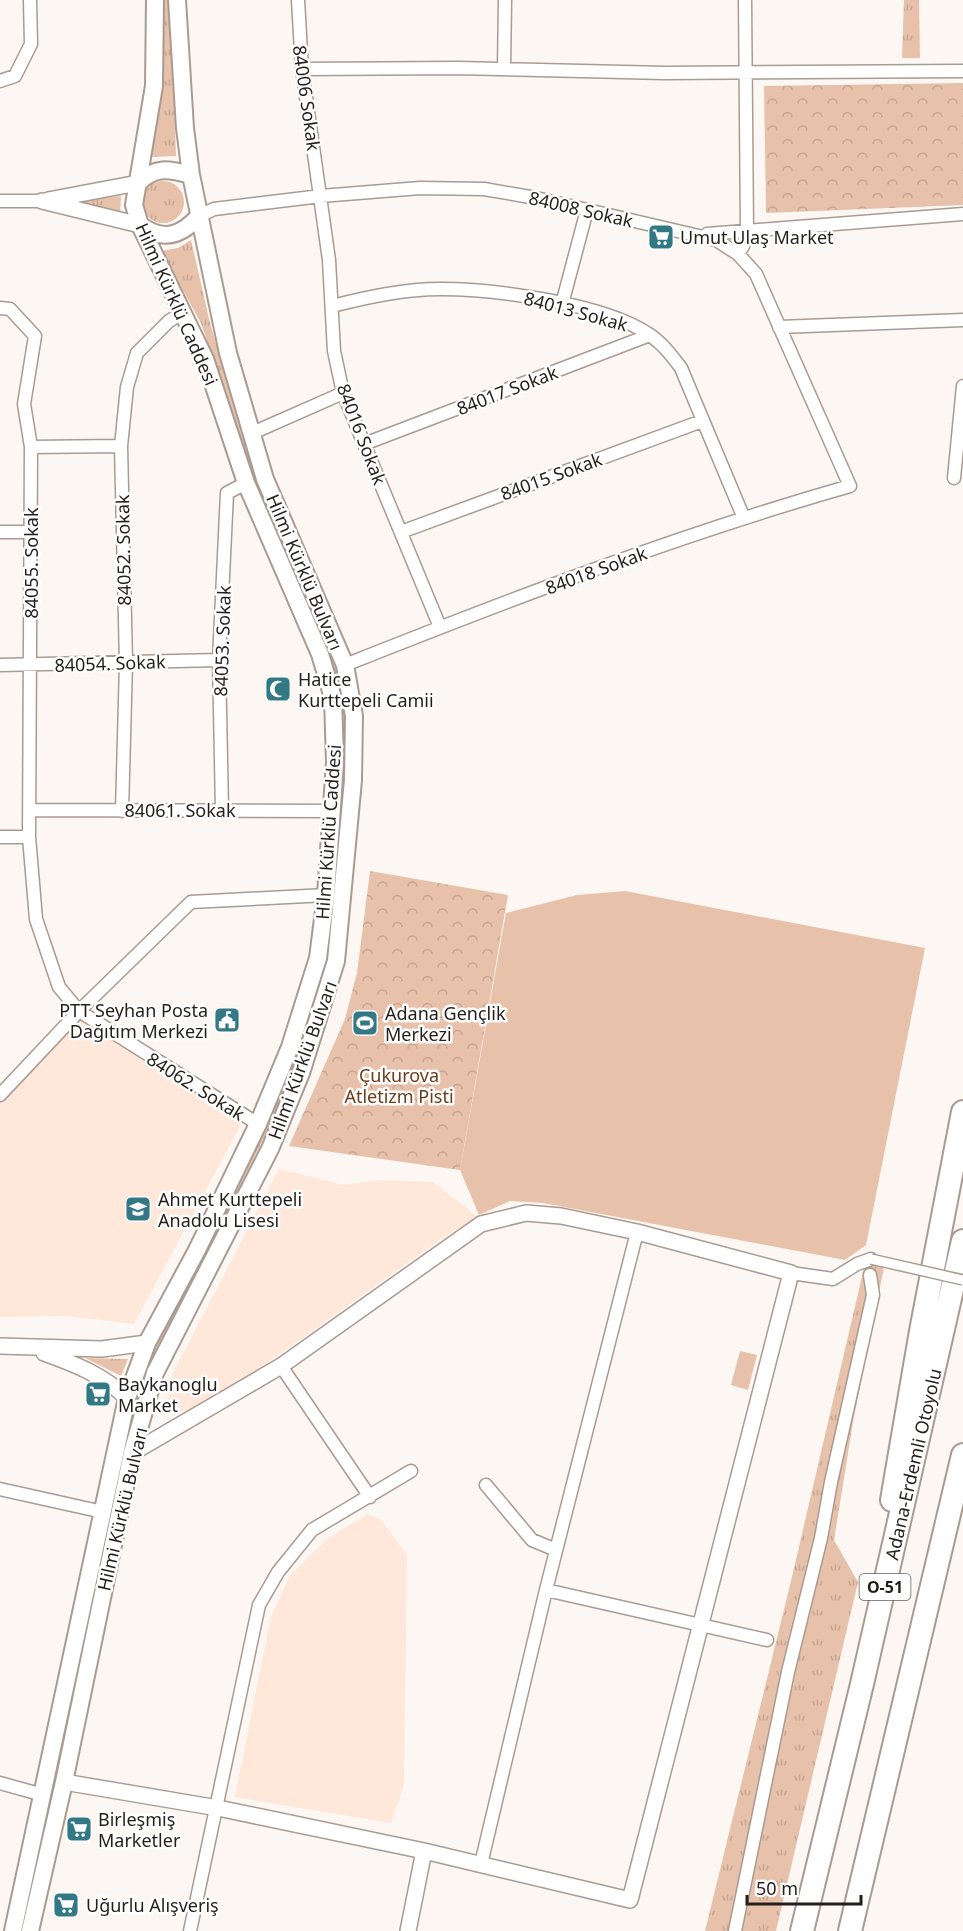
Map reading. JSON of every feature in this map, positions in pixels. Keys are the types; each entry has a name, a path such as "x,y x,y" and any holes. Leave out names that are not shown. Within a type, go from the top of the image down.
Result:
{"highway":[{"path":"881,1602 896,1470 963,1112"},
{"name":"Adana-Erdemli Otoyolu","path":"802,1931 881,1602 963,1241"},
{"name":"O-51","path":"850,1931 963,1455"},
{"path":"931,1593 963,1488"}],"main road":[{"name":"Hilmi Kürklü Caddesi","path":"147,1343 197,1250 258,1124 290,1047 318,958 326,896 335,762 333,698 309,626 246,483 206,359 140,225 134,205 154,87 155,0"},
{"path":"138,183 156,170 167,169 191,175 184,128 177,0"},
{"name":"Hilmi Kürklü Bulvarı","path":"30,1931 64,1782 132,1453 155,1373 270,1149 301,1073 336,961 353,780 354,716 345,665 266,478 250,434 228,353 191,175"},
{"path":"140,225 159,236 170,236 189,226 199,216"},
{"name":"Hilmi Kürklü Bulvarı","path":"14,1931 127,1398 147,1343"}],"street":[{"path":"0,81 15,76 31,44 30,0"},
{"name":"84006 Sokak","path":"298,0 302,69 321,196"},
{"path":"504,69 506,0"},
{"path":"738,254 747,232 745,0"},
{"path":"302,69 504,69 665,73 963,71"},
{"path":"0,201 42,201 138,183"},
{"name":"84008 Sokak","path":"199,216 214,210 321,196 420,188 484,189 716,240 738,254 756,274 850,486"},
{"name":"84016 Sokak","path":"321,196 334,351 343,393 440,627"},
{"path":"42,201 140,225"},
{"path":"562,304 587,210"},
{"path":"695,235 963,214"},
{"name":"84013 Sokak","path":"332,306 381,294 440,289 492,292 562,304 630,323 650,335 668,350 681,368 743,516"},
{"name":"84055. Sokak","path":"0,308 10,309 35,336 24,404 31,447 29,837"},
{"name":"84052. Sokak","path":"122,811 126,663 121,446 127,387 137,353 169,321 184,312"},
{"path":"779,327 963,320"},
{"name":"84017 Sokak","path":"364,444 650,335"},
{"path":"954,478 963,386"},
{"path":"250,434 343,393"},
{"name":"84015 Sokak","path":"401,532 702,421"},
{"path":"31,447 121,446"},
{"name":"84053. Sokak","path":"222,810 219,660 227,494 246,483"},
{"name":"84018 Sokak","path":"345,665 440,627 743,516 850,486"},
{"path":"0,532 31,531"},
{"name":"84054. Sokak","path":"0,665 219,660"},
{"name":"84061. Sokak","path":"29,810 332,811"},
{"path":"0,837 29,837"},
{"name":"84062. Sokak","path":"29,837 36,919 58,987 79,1011 258,1124"},
{"path":"0,1095 79,1011 191,902 326,896"},
{"path":"132,1453 281,1366 481,1224 526,1213 561,1216 637,1232 791,1273 833,1279 857,1263 871,1259 963,1280"},
{"path":"481,1864 546,1590 637,1232"},
{"path":"64,1782 218,1808 424,1851 630,1900 791,1273"},
{"path":"735,1931 788,1672 821,1538 831,1482 873,1295 870,1275"},
{"path":"0,1347 102,1349 147,1343"},
{"path":"33,1349 80,1366 110,1383 127,1398"},
{"path":"281,1366 370,1497"},
{"path":"190,1931 218,1808 259,1605 278,1572 312,1530 411,1471"},
{"path":"486,1485 532,1540 556,1550"},
{"path":"0,1489 103,1512"},
{"path":"546,1590 767,1640"},
{"path":"0,1783 43,1795"},
{"path":"408,1931 424,1851"}],"shaded area":[{"name":"Ahmet Kurttepeli Anadolu Lisesi","path":"79,1019 244,1119 134,1324 66,1316 0,1317 0,1096"},
{"path":"279,1169 343,1185 379,1180 433,1182 478,1217 444,1237 212,1402 196,1411 165,1411 173,1373"},
{"path":"368,1514 381,1520 407,1555 404,1785 391,1823 235,1797 271,1616 290,1576 327,1539"}],"green space":[{"path":"162,0 171,0 176,156 152,157 162,55"},
{"path":"904,0 919,0 920,58 902,58"},
{"path":"963,83 963,205 766,213 764,86"},
{"path":"163,181 171,182 178,187 183,194 183,210 178,217 171,222 163,223 155,222 148,217 143,210 142,202 143,194 148,187 155,182"},
{"path":"121,196 120,214 70,202"},
{"path":"191,240 210,323 256,475 339,672 348,732 331,953 290,1079 270,1126 150,1365 137,1404 24,1931 20,1931 133,1403 147,1363 267,1125 287,1077 318,988 327,952 337,858 343,733 336,673 253,477 201,323 161,251 178,248"},
{"name":"Çukurova Atletizm Pisti","path":"370,871 508,895 460,1170 289,1146 345,1019 357,973"},
{"path":"625,891 925,948 866,1245 845,1260 543,1203 510,1201 479,1215 460,1170 506,913 577,895"},
{"path":"873,1258 885,1262 853,1422 834,1540 858,1582 776,1931 705,1931 791,1581 864,1268"},
{"path":"740,1351 757,1355 748,1390 731,1385"},
{"path":"85,1358 128,1359 121,1376"}],"place":[{"name":"Umut Ulaş Market","path":"661,237"},
{"name":"Hatice Kurttepeli Camii","path":"278,689"},
{"name":"PTT Seyhan Posta Dağıtım Merkezi","path":"227,1020"},
{"name":"Adana Gençlik Merkezi","path":"365,1023"},
{"name":"Ahmet Kurttepeli Anadolu Lisesi","path":"138,1209"},
{"name":"Baykanoglu Market","path":"98,1394"},
{"name":"Birleşmiş Marketler","path":"79,1829"},
{"name":"Uğurlu Alışveriş","path":"66,1905"}]}
